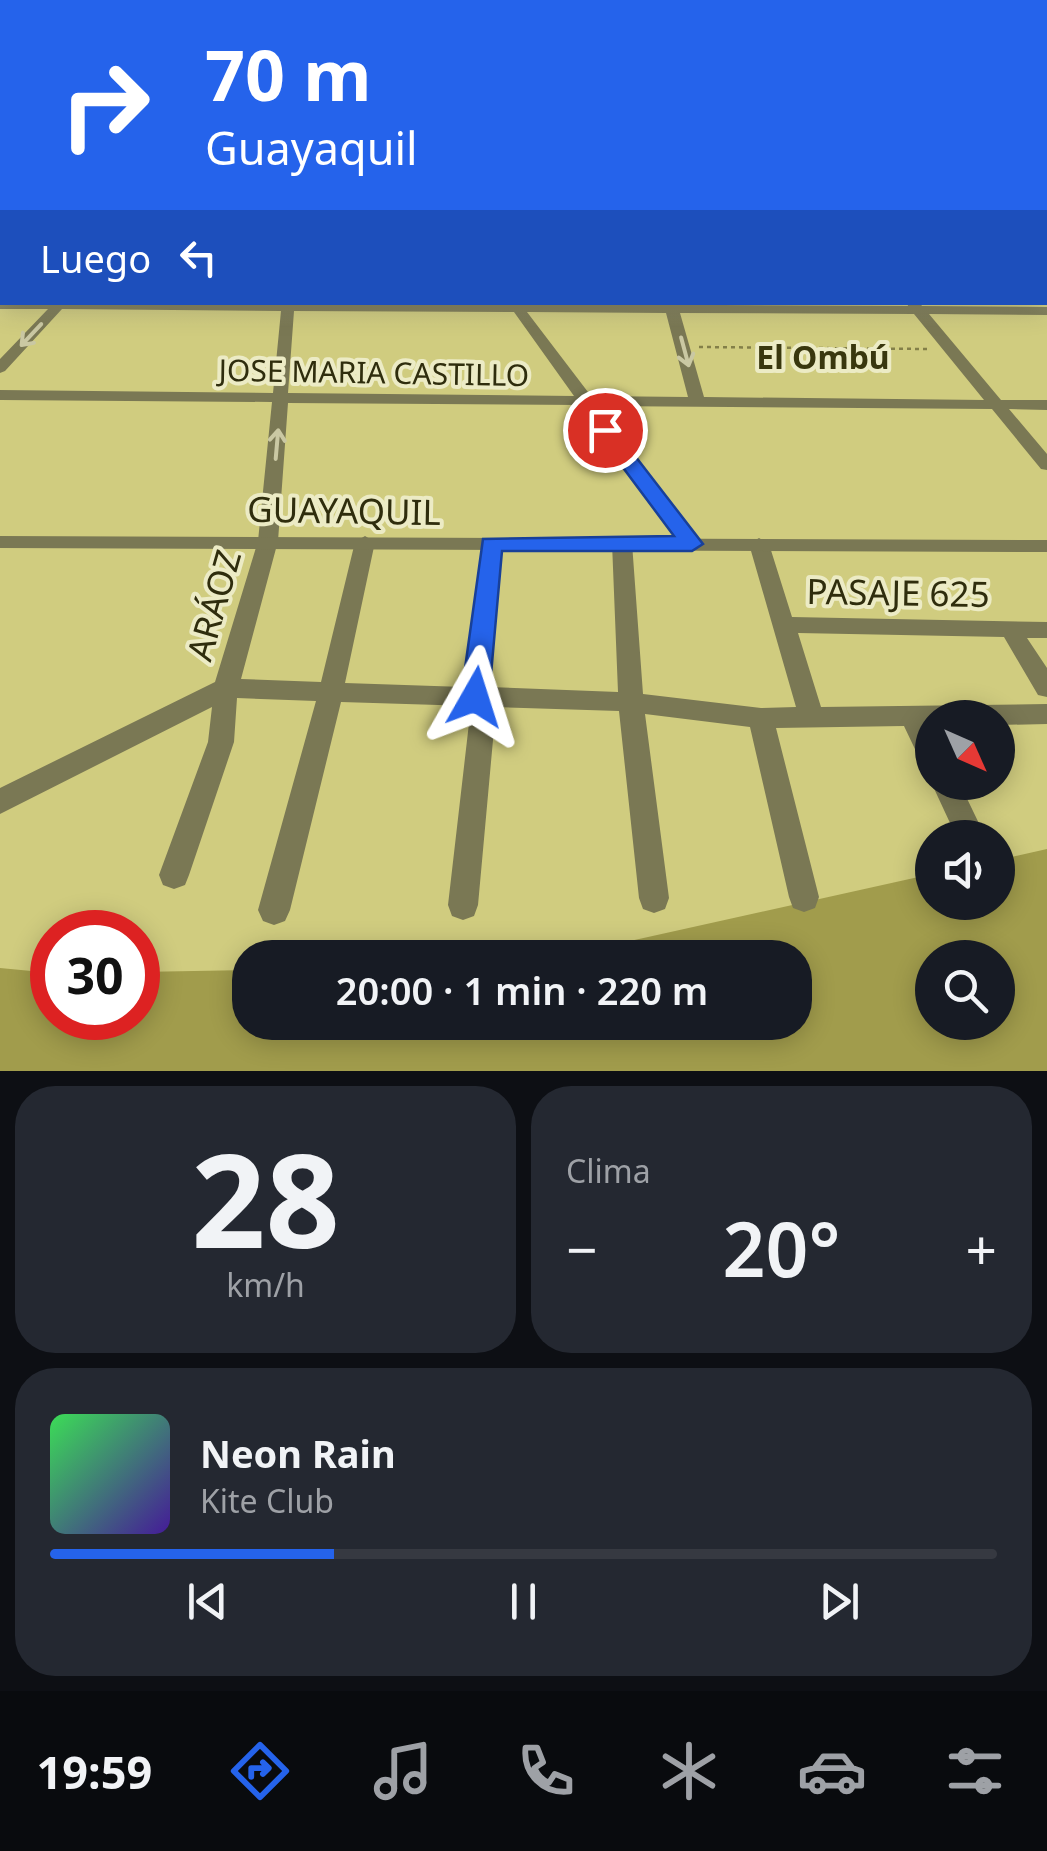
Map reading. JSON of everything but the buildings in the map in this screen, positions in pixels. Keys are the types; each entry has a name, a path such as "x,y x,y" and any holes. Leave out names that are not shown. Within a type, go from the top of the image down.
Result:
{"street":[{"path":"0,368 60,305"},
{"name":"ARÁOZ","path":"174,876 220,742 226,688 268,541 288,305"},
{"path":"515,305 915,306 1047,312"},
{"path":"515,305 692,544"},
{"path":"671,306 697,402"},
{"path":"915,306 1047,465"},
{"name":"JOSE MARIA CASTILLO","path":"0,395 1047,405"},
{"name":"GUAYAQUIL","path":"0,542 1047,546"},
{"path":"274,910 331,692 364,542"},
{"path":"622,543 631,702 654,898"},
{"path":"463,905 492,544"},
{"path":"760,544 812,718"},
{"name":"PASAJE 625","path":"785,625 1047,630"},
{"path":"1010,629 1047,688"},
{"path":"0,802 226,688 631,702 762,718 1047,714"},
{"path":"912,716 915,722"},
{"path":"762,718 804,898"}],"path":[{"path":"684,346 950,349"}],"shaded area":[{"path":"1047,849 1047,1071 0,1071 0,968 30,971 30,1040 160,1040 160,972 232,970 232,1040 812,1040 812,940 635,940 915,878 915,920 1015,920 1015,856"}],"district":[{"name":"El Ombú","path":"823,356"}],"route":[{"path":"475,697 492,544 692,544 605,430"}]}
